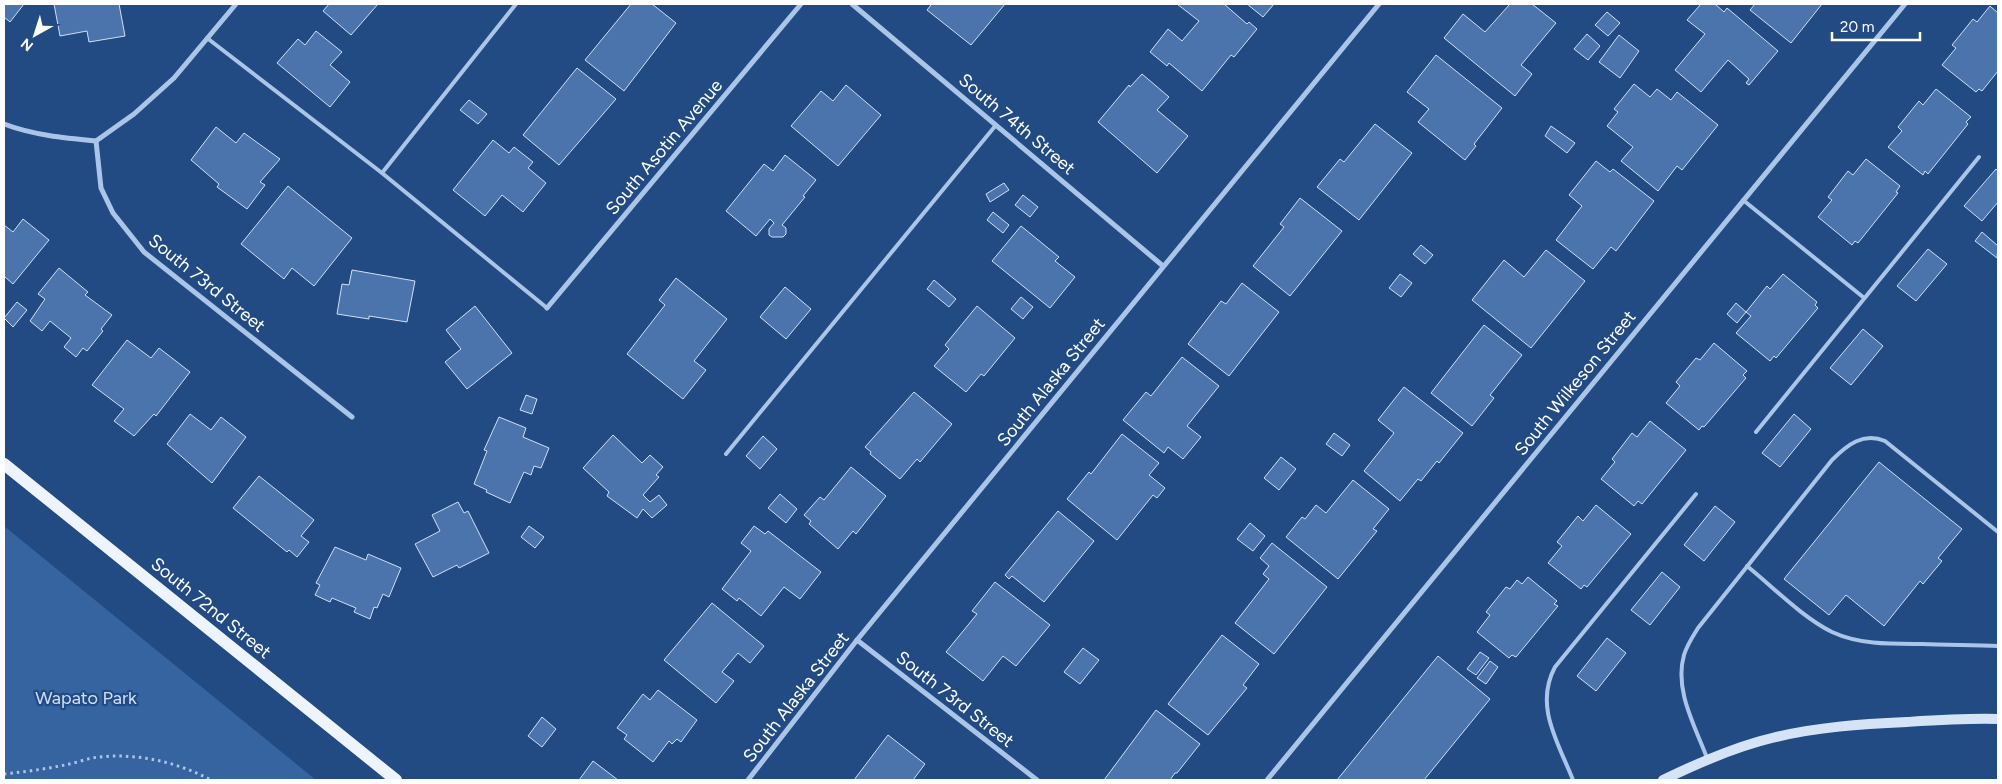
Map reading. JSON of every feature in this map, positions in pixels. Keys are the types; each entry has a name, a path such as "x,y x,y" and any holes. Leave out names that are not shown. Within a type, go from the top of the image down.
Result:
{"main road":[{"name":"South 72nd Street","path":"4,464 396,780"},
{"path":"1663,780 1708,759 1771,738 1852,724 1971,718 1998,719"}],"street":[{"path":"4,124 21,130 59,138 96,141 134,114 174,78 236,4"},
{"name":"South Asotin Avenue","path":"547,308 801,4"},
{"name":"South 74th Street","path":"852,4 1163,266"},
{"name":"South Alaska Street","path":"748,780 857,640 1379,4"},
{"name":"South Wilkeson Street","path":"1267,780 1905,4"},
{"name":"South 73rd Street","path":"96,141 101,188 113,213 144,252 352,417"},
{"name":"South 73rd Street","path":"857,640 1037,780"}],"lane":[{"path":"382,173 516,4"},
{"path":"207,38 382,173 547,308"},
{"path":"726,454 996,125"},
{"path":"1756,432 1979,157"},
{"path":"1743,200 1863,298"},
{"path":"1708,759 1684,697 1681,678 1684,654 1698,628 1832,460 1851,444 1869,437 1891,444 1998,532"},
{"path":"1573,780 1546,710 1545,696 1548,680 1555,667 1696,494"},
{"path":"1748,566 1812,620 1831,632 1847,638 1863,642 1888,644 1998,646"}],"path":[{"path":"4,774 114,756 157,760 194,771 212,780"}],"green space":[{"name":"Wapato Park","path":"4,526 316,780 4,780"}],"building":[{"path":"4,4 24,4 10,22 4,17"},
{"path":"54,4 119,4 125,36 89,42 87,31 60,36"},
{"path":"329,4 378,4 351,35 323,11"},
{"path":"631,4 652,4 676,23 624,91 585,60"},
{"path":"929,4 1005,4 971,45 927,10 931,5"},
{"path":"1177,4 1224,4 1247,24 1249,22 1257,29 1234,57 1231,55 1202,91 1169,63 1167,66 1150,52 1168,29 1182,41 1199,21"},
{"path":"1247,4 1274,4 1263,17"},
{"path":"1510,4 1532,4 1556,23 1521,65 1532,74 1515,96 1444,38 1463,14 1485,32"},
{"path":"1701,4 1715,4 1724,12 1727,8 1778,51 1749,85 1746,83 1749,79 1728,60 1701,92 1675,70 1705,34 1687,20"},
{"path":"1755,4 1822,4 1791,43 1750,10"},
{"path":"1990,6 1998,13 1998,71 1982,91 1979,89 1976,92 1942,65 1956,48 1952,45 1973,19 1977,22"},
{"path":"1607,12 1620,23 1608,36 1595,25"},
{"path":"316,31 342,52 330,65 350,82 330,107 277,63 298,39 305,45"},
{"path":"1587,34 1600,46 1588,60 1574,49"},
{"path":"1619,35 1639,51 1620,78 1599,62"},
{"path":"1436,55 1502,108 1474,144 1476,146 1465,160 1418,122 1429,109 1407,92"},
{"path":"577,68 616,99 559,165 523,135"},
{"path":"1142,74 1169,97 1157,110 1188,136 1157,173 1098,122 1129,85 1130,87"},
{"path":"1634,84 1650,97 1657,89 1671,100 1677,92 1718,125 1682,170 1677,166 1658,191 1621,161 1633,147 1607,126 1618,112 1614,109"},
{"path":"846,85 881,115 838,166 791,126 821,91 833,101"},
{"path":"1936,89 1971,117 1966,122 1968,124 1928,174 1925,171 1923,175 1888,147 1902,131 1898,127 1919,101 1923,105"},
{"path":"469,100 487,114 478,124 460,110"},
{"path":"1375,124 1412,153 1359,220 1317,187 1340,159 1344,162"},
{"path":"1551,126 1575,143 1567,153 1545,136"},
{"path":"216,127 236,143 244,133 280,159 260,182 265,185 247,209 217,187 219,184 191,160"},
{"path":"493,140 509,153 514,147 533,162 528,168 546,183 523,212 502,195 485,216 453,190"},
{"path":"785,155 816,180 782,225 786,228 786,234 783,237 772,237 769,235 769,229 774,223 770,219 756,236 726,211 764,164 773,171"},
{"path":"1866,159 1900,186 1896,192 1898,193 1858,243 1855,241 1852,245 1818,217 1832,200 1828,197 1848,171 1853,175"},
{"path":"1596,161 1610,172 1613,169 1654,201 1616,251 1611,247 1593,269 1556,240 1582,206 1569,195"},
{"path":"1996,169 1998,171 1998,202 1982,221 1964,206"},
{"path":"1004,183 1009,190 990,202 986,194"},
{"path":"288,186 352,238 314,286 292,268 284,279 241,244"},
{"path":"1023,195 1038,207 1030,217 1015,205"},
{"path":"1300,198 1342,231 1290,296 1253,266 1284,227 1280,224"},
{"path":"993,212 1009,225 1003,233 987,220"},
{"path":"23,219 49,240 13,284 4,276 4,225 13,232"},
{"path":"1021,226 1059,257 1055,261 1075,277 1050,308 992,261"},
{"path":"1982,232 1998,246 1997,258 1975,241"},
{"path":"1421,245 1433,255 1425,264 1413,254"},
{"path":"1928,249 1947,264 1916,301 1897,286"},
{"path":"1546,250 1585,281 1531,348 1472,300 1504,260 1524,277"},
{"path":"59,268 88,292 85,295 112,315 101,329 103,331 87,351 83,348 76,357 64,347 71,338 50,321 42,331 30,321 45,299 38,294"},
{"path":"352,270 415,281 407,322 369,316 369,319 337,314 342,284 349,285"},
{"path":"1400,274 1412,283 1401,297 1389,288"},
{"path":"1783,274 1817,302 1815,305 1818,308 1776,358 1774,356 1770,361 1736,333 1751,316 1746,312 1767,286 1770,289"},
{"path":"676,278 727,319 694,361 706,370 683,399 627,354 665,305 659,300"},
{"path":"934,280 956,299 949,307 927,289"},
{"path":"1242,283 1279,312 1229,376 1188,344 1221,301 1226,304"},
{"path":"785,287 811,309 786,339 760,317"},
{"path":"1021,297 1033,307 1023,319 1011,309"},
{"path":"17,302 27,310 13,327 4,318"},
{"path":"1736,303 1746,312 1737,323 1727,314"},
{"path":"475,306 512,353 467,389 445,362 461,349 446,330"},
{"path":"977,306 1015,338 984,376 981,374 966,392 934,366 949,349 945,345"},
{"path":"1484,325 1522,355 1490,395 1494,398 1472,426 1431,393"},
{"path":"1863,329 1883,346 1851,385 1830,368"},
{"path":"127,340 151,358 159,348 190,372 156,416 154,414 134,436 114,421 124,409 92,385"},
{"path":"1714,343 1747,371 1743,375 1746,378 1704,427 1702,426 1699,430 1666,403 1680,386 1676,382 1696,358 1700,360"},
{"path":"1182,357 1219,386 1187,426 1201,437 1183,459 1168,447 1164,453 1123,420 1146,392 1151,396"},
{"path":"1404,387 1463,433 1439,463 1437,461 1421,481 1418,479 1400,501 1364,471 1394,433 1378,420"},
{"path":"914,392 952,424 920,462 917,459 900,479 870,454 871,452 865,447"},
{"path":"526,395 537,399 532,414 520,410"},
{"path":"190,414 211,430 221,417 246,437 212,483 167,444"},
{"path":"1794,414 1811,429 1780,467 1762,453"},
{"path":"499,417 526,428 523,437 549,448 541,468 534,466 531,475 524,472 510,503 474,484 487,451 484,450"},
{"path":"1650,421 1686,450 1642,504 1638,501 1634,506 1601,479 1615,462 1612,459 1632,433 1637,437"},
{"path":"1334,433 1350,445 1342,456 1326,444"},
{"path":"1122,434 1159,463 1149,475 1165,488 1157,498 1153,495 1117,540 1067,499 1089,472 1091,474"},
{"path":"613,435 642,463 650,455 663,467 656,475 659,477 643,495 650,502 659,495 667,505 652,518 643,509 637,518 607,496 609,492 583,468"},
{"path":"763,436 777,449 760,469 746,456"},
{"path":"1281,457 1296,469 1279,490 1264,478"},
{"path":"1879,462 1962,529 1938,558 1942,561 1923,584 1920,581 1884,626 1846,595 1829,615 1784,579"},
{"path":"851,467 886,496 856,534 853,531 838,549 809,524 811,521 804,515 820,497 824,500"},
{"path":"259,476 314,520 301,536 309,542 297,557 289,550 287,552 233,508"},
{"path":"1353,480 1389,509 1373,529 1377,531 1338,579 1286,537 1302,517 1305,519 1316,505 1326,513"},
{"path":"780,494 797,509 786,523 768,508"},
{"path":"458,502 464,513 468,511 489,553 459,568 457,565 433,577 415,544 440,531 432,515"},
{"path":"1596,505 1631,534 1587,587 1584,585 1581,589 1548,563 1562,546 1557,542 1578,516 1583,521"},
{"path":"1715,506 1735,522 1704,561 1684,545"},
{"path":"1058,511 1094,541 1044,602 1012,576 1009,579 1005,575"},
{"path":"1250,523 1265,536 1253,551 1237,539"},
{"path":"529,526 544,537 535,548 521,537"},
{"path":"754,526 765,534 768,531 821,572 800,599 784,587 761,616 739,598 737,601 722,589 751,551 741,543"},
{"path":"1272,543 1327,587 1274,654 1235,623 1269,579 1263,574 1269,566 1260,558"},
{"path":"335,547 366,560 368,554 401,568 389,597 383,594 377,608 374,607 370,619 354,612 356,608 332,598 330,602 315,595 320,585 316,583"},
{"path":"1662,572 1680,587 1650,625 1631,610"},
{"path":"1528,577 1557,601 1554,604 1558,606 1516,657 1512,655 1509,658 1477,632 1490,615 1486,612 1506,587 1510,589 1517,580 1522,584"},
{"path":"995,582 1050,625 1016,666 1003,656 983,681 946,652 977,614 972,611"},
{"path":"712,603 764,646 750,663 738,653 722,672 734,681 716,703 664,660"},
{"path":"1222,635 1259,664 1243,685 1247,688 1208,735 1168,704"},
{"path":"1607,638 1626,653 1596,691 1577,676"},
{"path":"1083,648 1099,660 1080,684 1064,672"},
{"path":"1480,652 1489,658 1476,675 1467,669"},
{"path":"1438,656 1490,699 1424,780 1337,780"},
{"path":"1490,661 1498,667 1486,684 1477,678"},
{"path":"658,690 697,720 681,742 677,739 672,744 669,741 653,762 624,739 627,735 617,728 643,694 650,700"},
{"path":"1156,710 1200,744 1170,780 1104,780"},
{"path":"542,717 556,729 542,747 528,736"},
{"path":"888,735 925,764 913,780 854,780"},
{"path":"593,761 618,780 579,780"}]}
